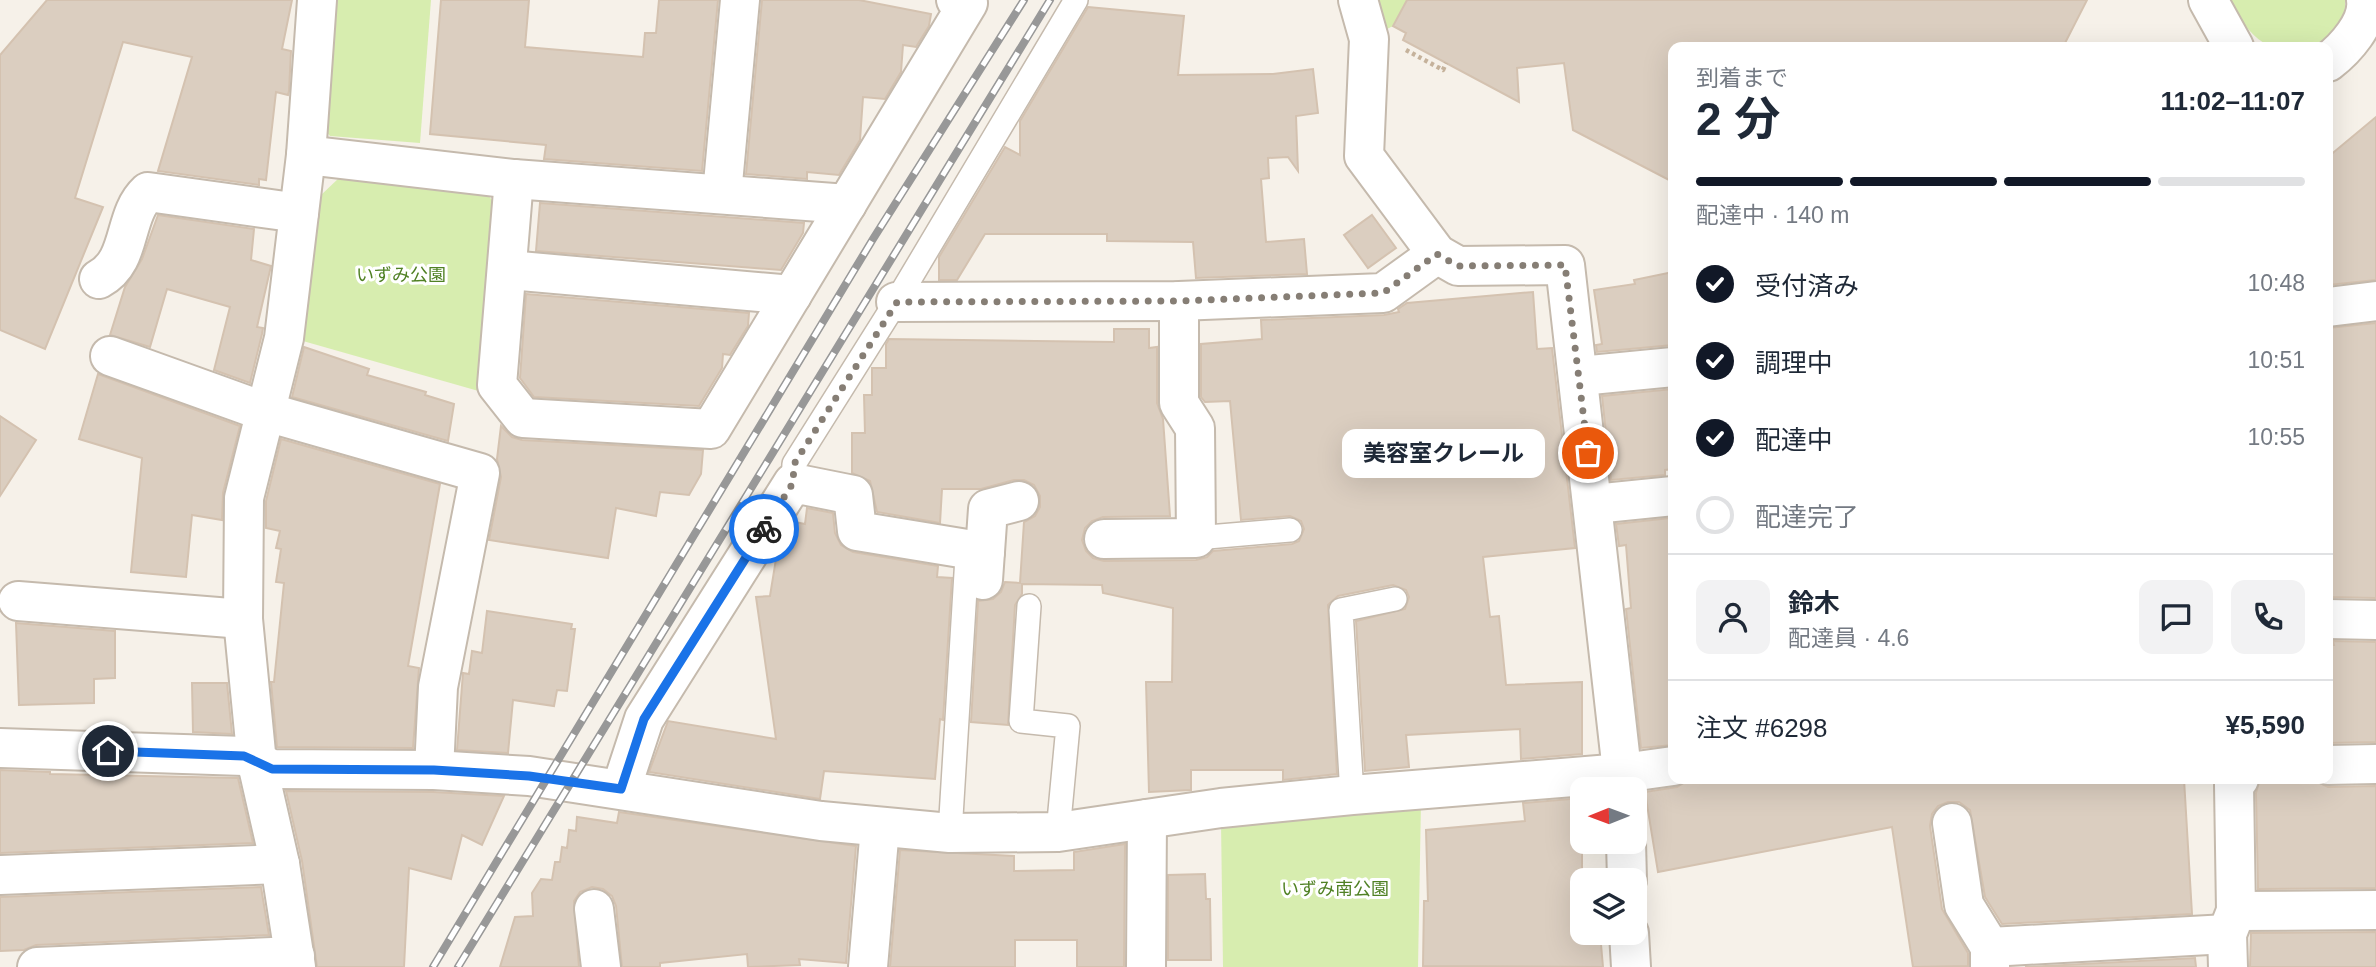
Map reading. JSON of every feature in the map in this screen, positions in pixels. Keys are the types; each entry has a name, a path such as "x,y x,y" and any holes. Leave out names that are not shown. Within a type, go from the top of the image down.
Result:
{"street":[{"path":"37,967 295,962 280,864 257,763 243,620 244,498 284,338 306,155 317,0"},
{"path":"722,194 740,0"},
{"path":"514,179 498,385 523,418 711,429 968,3 956,0"},
{"path":"1359,0 1369,39 1364,156 1437,254 1458,266 1565,265 1580,376 1624,777"},
{"path":"2208,0 2231,42"},
{"path":"2333,58 2346,48 2367,8 2366,0"},
{"path":"2333,69 2376,55"},
{"path":"306,155 514,179 847,204"},
{"path":"99,279 117,265 140,200 148,192 299,213"},
{"path":"897,302 1179,301 1383,293 1437,254"},
{"path":"508,270 792,295"},
{"path":"1104,539 1196,538 1195,428 1179,403 1179,301"},
{"path":"2333,306 2376,301"},
{"path":"110,356 264,411 480,473 438,687 434,770"},
{"path":"1580,376 1668,367"},
{"path":"621,789 644,719 793,483 853,495 857,531 979,560 988,509 1019,501"},
{"path":"1594,504 1668,497"},
{"path":"18,601 243,620"},
{"path":"2333,619 2376,620"},
{"path":"0,748 244,756 272,769 434,770 529,776 880,827 950,833 1058,832 1147,818 1352,795 1570,784"},
{"path":"2333,765 2376,764"},
{"path":"1636,777 1668,767"},
{"path":"2230,937 2235,784"},
{"path":"1146,967 1147,818"},
{"path":"1951,822 1964,905 1990,957 2077,955 2230,937 2376,910"},
{"path":"868,967 880,827"},
{"path":"0,875 280,864"},
{"path":"594,909 601,967"},
{"path":"1630,945 1631,967"}],"lane":[{"path":"793,483 794,464 897,302 1076,0"},
{"path":"1196,538 1290,530"},
{"path":"950,833 979,560"},
{"path":"1352,795 1341,610 1395,599"},
{"path":"1029,606 1021,721 1068,726 1058,832"}],"green space":[{"path":"332,0 431,0 420,143 330,136 319,123"},
{"path":"1374,0 1407,0 1393,26 1383,31"},
{"path":"2230,0 2345,0 2342,22 2337,30 2319,42 2263,42 2253,35"},
{"name":"いずみ公園","path":"340,177 486,193 498,207 482,392 303,341 319,197"},
{"name":"いずみ南公園","path":"1421,802 1418,967 1223,967 1221,822"}],"building":[{"path":"47,0 292,0 282,49 291,51 289,91 288,95 276,92 266,180 259,179 259,185 158,171 192,57 123,42 75,198 103,207 45,349 0,330 0,55"},
{"path":"441,0 529,0 525,47 643,57 645,33 656,33 659,0 718,0 702,171 544,159 546,145 430,134"},
{"path":"762,0 859,0 931,14 929,26 916,47 903,45 901,72 885,99 863,97 860,140 839,175 807,172 807,179 746,174"},
{"path":"1407,0 2087,0 2066,42 1668,42 1668,179 1573,130 1564,63 1517,68 1519,102 1403,40 1406,33 1393,26"},
{"path":"1088,7 1184,16 1178,75 1273,74 1313,69 1318,113 1296,116 1298,171 1288,157 1268,158 1269,178 1261,179 1266,242 1304,239 1307,274 1196,278 1193,242 1107,241 1107,234 985,234 957,280 939,280 939,257 1005,147 1020,155 1020,121"},
{"path":"2376,117 2376,280 2333,284 2333,153"},
{"path":"540,203 804,223 803,233 781,270 536,251"},
{"path":"158,215 254,229 251,260 271,266 257,327 263,328 262,334 250,383 214,370 230,307 167,289 150,347 110,335 125,287 142,259"},
{"path":"1372,215 1396,248 1368,268 1344,235"},
{"path":"1668,273 1668,345 1597,352 1596,345 1602,344 1594,290 1635,284 1634,280"},
{"path":"1533,292 1537,349 1552,348 1575,548 1483,557 1490,617 1499,616 1506,685 1582,682 1582,754 1521,759 1520,729 1406,735 1409,767 1365,771 1356,621 1405,609 1409,597 1406,590 1393,585 1338,596 1328,605 1337,774 1283,780 1283,770 1191,770 1191,790 1149,792 1146,682 1172,682 1173,608 1103,593 1102,585 1022,584 1022,594 1015,605 1008,725 971,722 978,601 993,599 1001,592 1005,582 1020,583 1024,522 1035,516 1040,507 1040,496 1034,485 1024,480 1014,480 981,489 942,489 940,523 877,512 870,481 852,473 852,433 865,433 864,395 872,395 872,368 886,368 886,344 889,339 1114,342 1114,329 1149,329 1149,348 1157,347 1157,403 1163,419 1170,516 1103,517 1092,521 1085,528 1082,540 1086,551 1093,558 1104,561 1196,560 1207,557 1213,551 1292,544 1299,541 1304,529 1301,521 1290,516 1241,520 1230,401 1205,402 1201,397 1201,344 1262,339 1261,320 1384,315 1399,312 1398,309 1407,303"},
{"path":"526,294 749,313 748,326 730,355 723,354 722,368 699,406 534,397 520,378"},
{"path":"2376,323 2376,598 2333,597 2333,327"},
{"path":"304,347 369,369 367,375 426,392 425,395 454,404 448,441 292,397"},
{"path":"98,374 240,426 223,493 222,520 192,515 186,577 131,572 142,458 79,439"},
{"path":"1668,389 1668,470 1665,470 1665,475 1611,480 1602,396"},
{"path":"0,416 36,440 0,496"},
{"path":"501,426 512,437 522,440 703,450 701,474 689,495 660,492 656,516 616,508 608,558 489,540 501,477 497,459"},
{"path":"281,439 440,484 408,666 419,668 413,748 277,747 271,682 274,682 284,583 276,582 281,549 276,548 280,531 266,528 266,501"},
{"path":"807,508 833,513 835,533 841,545 853,552 938,566 937,577 952,578 943,720 940,719 935,779 824,771 820,799 649,772 668,721 776,739 756,597 770,596 777,553 782,554 784,538 790,538 794,522 805,524"},
{"path":"1668,518 1668,745 1641,748 1626,609 1631,608 1626,545 1619,546 1616,524"},
{"path":"487,611 572,624 571,629 575,629 567,691 557,690 554,706 513,700 508,753 457,750 463,673 469,674 472,651 482,653"},
{"path":"16,623 115,631 115,678 94,679 94,703 19,705"},
{"path":"2333,641 2376,642 2376,742 2333,743"},
{"path":"192,683 227,683 232,734 193,732"},
{"path":"0,770 50,774 238,778 253,843 0,853"},
{"path":"1682,784 2184,784 2192,914 2002,924 1985,897 1970,810 1959,802 1948,802 1938,806 1932,814 1930,826 1942,909 1968,953 1968,966 1913,967 1892,827 1658,872 1647,792"},
{"path":"2259,784 2376,786 2376,888 2258,889 2256,793"},
{"path":"286,791 433,792 504,796 482,845 462,835 451,879 409,868 404,967 317,967 302,861"},
{"path":"1570,799 1570,854 1582,854 1582,868 1570,868 1570,945 1601,945 1603,967 1423,966 1424,901 1428,901 1426,830 1525,821 1523,803"},
{"path":"619,812 856,846 846,963 799,959 800,965 748,967 747,954 660,963 660,967 622,967 616,906 612,896 603,889 592,887 580,892 574,901 579,967 500,967 515,917 533,916 532,893 541,879 552,880 555,862 560,862 562,847 567,848 569,830 576,831 577,817 617,823"},
{"path":"1125,844 1124,967 1077,967 1077,940 1015,940 1015,967 890,967 900,850 1014,856 1014,871 1074,870 1074,852"},
{"path":"1205,874 1206,899 1210,899 1211,960 1168,960 1168,875"},
{"path":"261,887 269,935 36,945 24,950 0,951 0,897"},
{"path":"2376,932 2376,967 2250,967 2251,933"},
{"path":"2195,958 2196,967 2025,967"}],"railway":[{"path":"433,967 873,239 1024,0"},
{"path":"458,967 1050,0"}],"way so far":[{"path":"764,529 793,483 794,464 897,302 1179,301 1383,293 1423,267 1437,254 1458,266 1565,265 1588,453"}],"place":[{"name":"美容室クレール","path":"1588,453"}],"route":[{"path":"108,751 244,756 272,769 434,770 529,776 621,789 644,719 764,529"}]}
